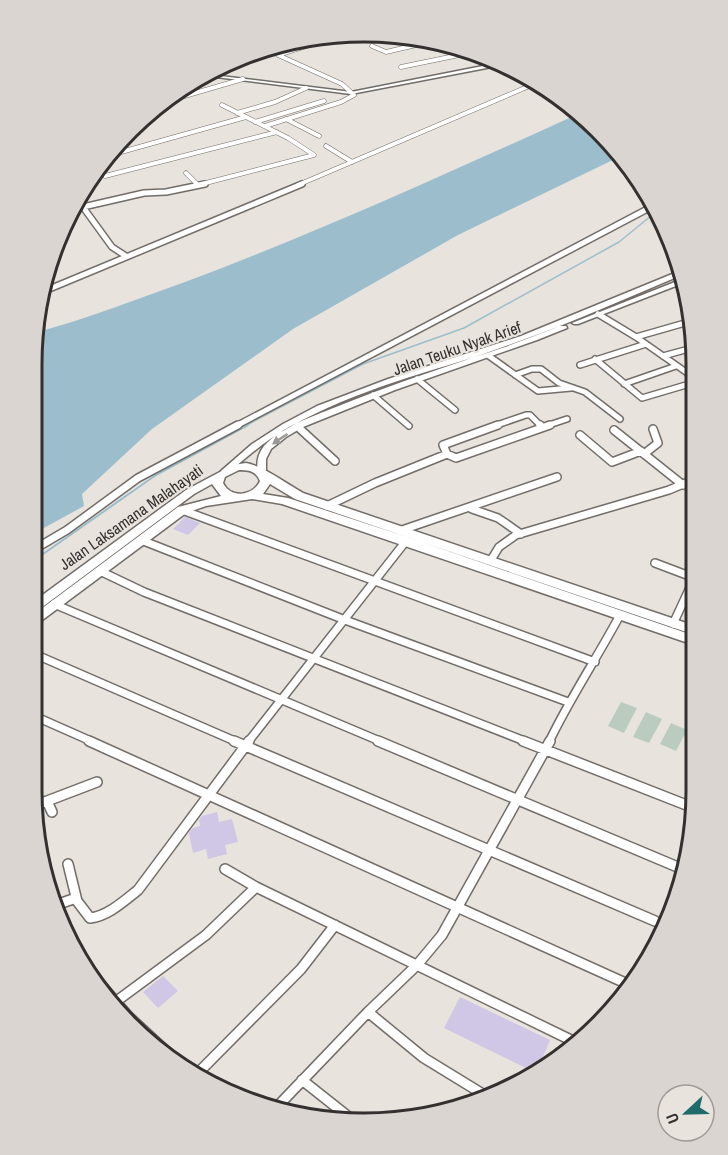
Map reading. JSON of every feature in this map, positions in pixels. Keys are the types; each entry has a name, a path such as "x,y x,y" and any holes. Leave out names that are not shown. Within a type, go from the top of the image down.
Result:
{"highway":[{"path":"686,628 491,560 404,536 284,501 251,495 236,497 224,494 217,487 222,473 244,466 263,474 290,492 404,536 686,638"},
{"name":"Jalan Laksamana Malahayati","path":"42,601 190,492 222,473"},
{"path":"251,495 265,485 263,474"},
{"name":"Jalan Laksamana Malahayati","path":"42,614 182,510 236,497"}],"main road":[{"name":"Jalan Teuku Nyak Arief","path":"263,474 261,458 267,448 298,427 373,395 489,356 674,276"},
{"name":"Jalan Teuku Nyak Arief","path":"222,473 264,437 312,411 373,387 598,314 676,284"}],"street":[{"path":"372,46 386,52 412,46"},
{"path":"295,49 278,55 342,84 354,93"},
{"path":"401,67 455,55"},
{"path":"219,77 354,93 486,66"},
{"path":"185,96 243,79"},
{"path":"51,288 124,255 352,162 528,87"},
{"path":"237,113 275,102 306,88"},
{"path":"265,126 341,102 354,93"},
{"path":"255,122 324,101"},
{"path":"124,255 114,249 83,207 147,192 166,192 236,177 314,155 277,132 222,105"},
{"path":"122,152 246,117"},
{"path":"286,119 319,136"},
{"path":"105,176 277,132"},
{"path":"326,146 352,162"},
{"path":"186,173 198,185"},
{"path":"42,545 67,530 122,488 171,460 646,210"},
{"path":"598,314 636,337 686,374"},
{"path":"636,337 683,324"},
{"path":"580,365 646,344"},
{"path":"663,356 685,350"},
{"path":"489,356 541,393 573,388"},
{"path":"595,360 645,398 686,384"},
{"path":"624,384 676,366"},
{"path":"515,375 537,368 559,383 585,392 621,419"},
{"path":"417,379 455,410"},
{"path":"373,395 409,426"},
{"path":"542,427 531,415 526,415 443,445 447,454 456,458 567,419"},
{"path":"298,427 335,461"},
{"path":"580,435 612,462 643,453 658,443 653,429"},
{"path":"614,430 683,485"},
{"path":"327,506 375,483 447,454"},
{"path":"68,864 76,898 86,915 93,918 131,896 207,795 375,582 404,536 469,508 557,477"},
{"path":"491,560 499,547 521,534 686,484"},
{"path":"469,508 491,513 521,534"},
{"path":"182,510 595,662"},
{"path":"141,540 345,620 568,702"},
{"path":"656,563 686,575"},
{"path":"100,571 144,592 685,805"},
{"path":"672,624 686,595"},
{"path":"54,604 677,867"},
{"path":"281,1102 417,965 442,935 546,749 568,702 595,662 620,615"},
{"path":"42,657 655,921"},
{"path":"42,721 623,982"},
{"path":"43,803 97,782"},
{"path":"47,801 51,812"},
{"path":"225,869 256,888 569,1039"},
{"path":"119,999 206,934 256,888"},
{"path":"62,903 76,898"},
{"path":"202,1069 300,969 334,925"},
{"path":"368,1012 424,1058 479,1092"},
{"path":"302,1080 341,1112"}],"green space":[{"path":"621,702 637,708 624,733 608,726"},
{"path":"646,712 662,719 649,743 633,737"},
{"path":"671,723 686,730 676,751 660,744"}],"water":[{"path":"570,117 592,136 613,160 458,235 293,329 152,429 82,494 84,506 42,529 42,364 44,330 185,282 285,243"}],"building":[{"path":"185,517 200,523 188,535 173,529"},
{"path":"217,812 219,822 232,819 238,842 225,845 227,854 208,859 206,849 193,853 189,833 193,828 200,826 199,820 202,816"},
{"path":"163,976 178,991 158,1008 143,992"},
{"path":"460,997 550,1040 542,1060 527,1069 444,1028"}],"waterway":[{"path":"245,426 363,364 464,328 619,242 650,217"},
{"path":"42,555 156,475 248,425"}]}
